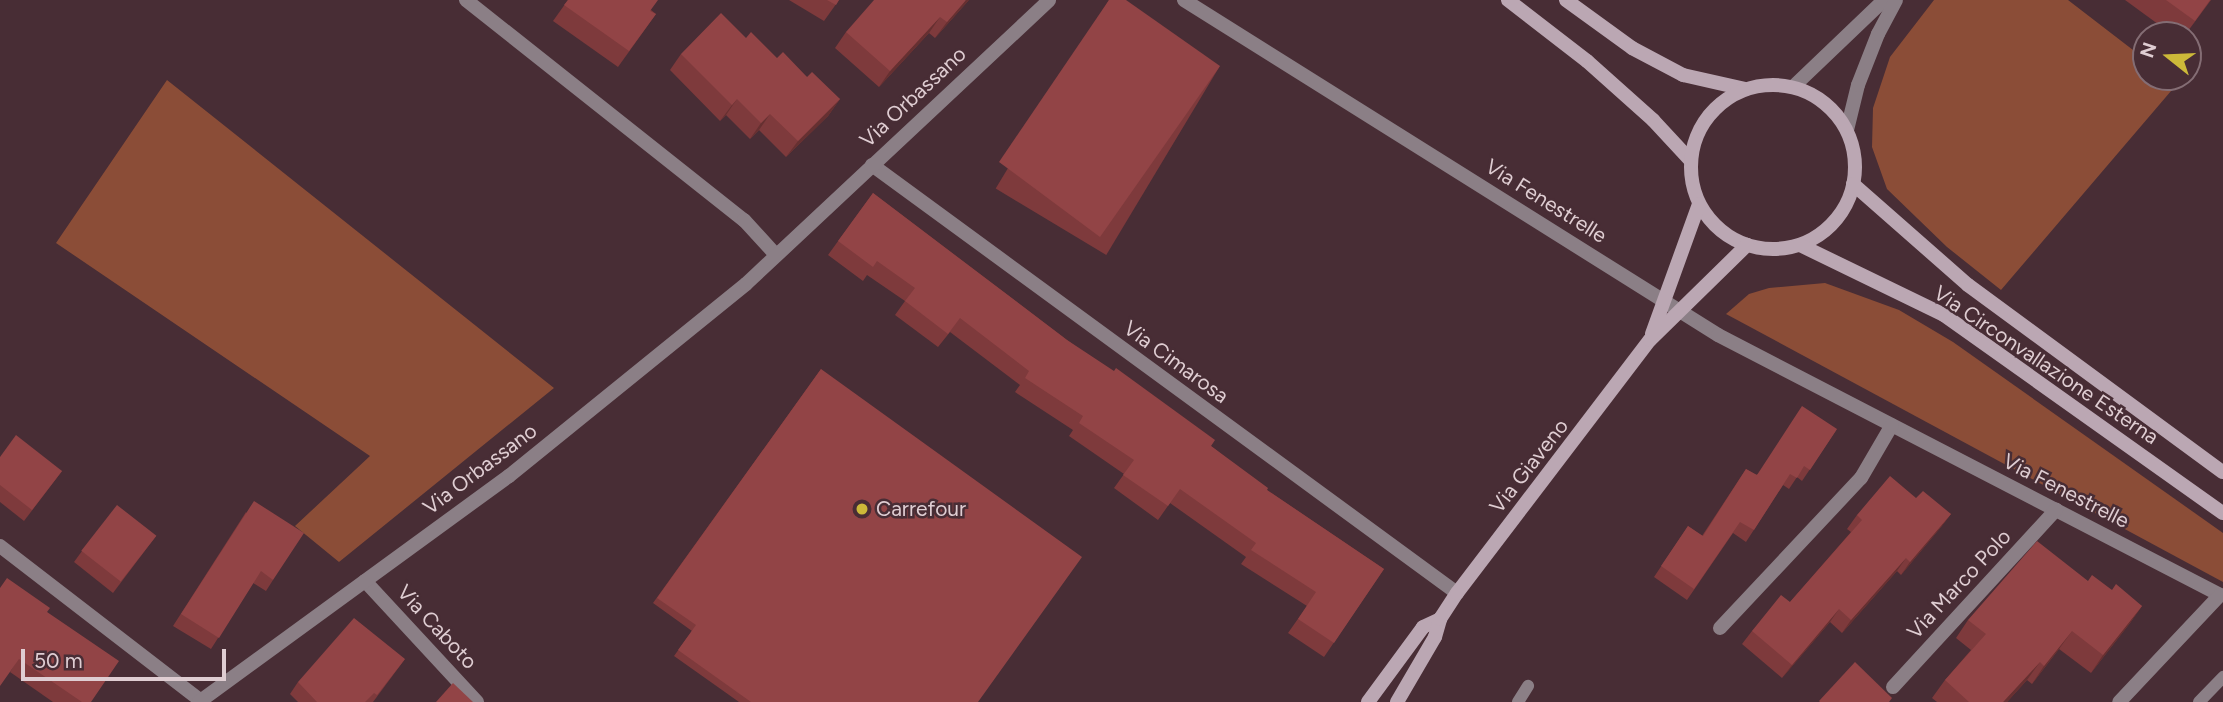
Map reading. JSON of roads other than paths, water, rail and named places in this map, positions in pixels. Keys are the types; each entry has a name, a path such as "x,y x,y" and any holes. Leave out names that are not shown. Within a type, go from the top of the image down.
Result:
{"main road":[{"path":"1508,0 1587,61 1653,120 1691,161"},
{"path":"1566,0 1632,48 1683,75 1745,89"},
{"path":"1767,85 1793,87 1823,101 1847,130 1853,148 1853,184 1845,207 1828,228 1800,245 1778,249 1747,245 1723,232 1699,204 1692,178 1691,161 1699,132 1706,118 1717,106 1745,89 1767,85"},
{"name":"Via Circonvallazione Esterna","path":"1853,184 1968,285 2223,472"},
{"name":"Via Giaveno","path":"1650,340 1667,301 1699,204"},
{"name":"Via Giaveno","path":"1397,702 1435,638 1440,619 1457,593 1650,340 1747,245"},
{"name":"Via Circonvallazione Esterna","path":"1800,245 1944,316 2223,513"},
{"name":"Via Giaveno","path":"1368,702 1423,627 1440,619"}],"street":[{"path":"466,0 744,220 775,254"},
{"name":"Via Orbassano","path":"200,701 509,476 746,284 1049,0"},
{"name":"Via Fenestrelle","path":"1184,0 1718,335 2220,595 2119,702"},
{"path":"1793,87 1884,0"},
{"path":"1847,130 1858,85 1896,0"},
{"name":"Via Cimarosa","path":"872,165 1457,593"},
{"path":"1720,628 1861,478 1892,425"},
{"name":"Via Marco Polo","path":"1893,687 2056,510"},
{"path":"0,546 200,701"},
{"name":"Via Caboto","path":"365,581 477,702"}],"lane":[{"path":"2199,702 2223,677"},
{"path":"1518,702 1528,686"}],"place":[{"name":"Carrefour","path":"862,509"}]}
